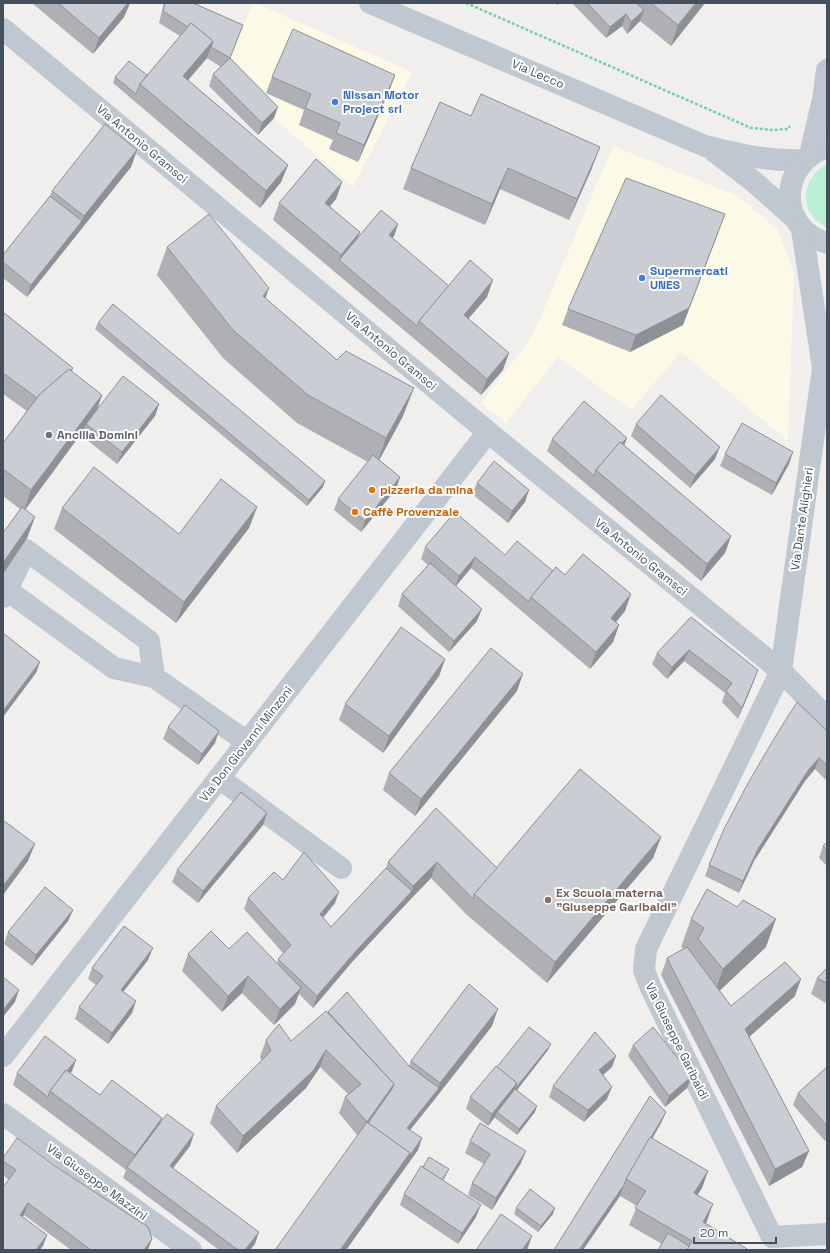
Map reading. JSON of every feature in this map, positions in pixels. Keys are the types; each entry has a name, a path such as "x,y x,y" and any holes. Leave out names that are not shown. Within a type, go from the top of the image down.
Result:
{"street":[{"name":"Via Lecco","path":"370,3 705,146 763,159 782,161 813,154"},
{"name":"Via Antonio Gramsci","path":"3,29 488,432 781,671 827,718"},
{"path":"813,154 827,70"},
{"name":"Via Lecco","path":"705,146 753,181 816,239 827,243"},
{"name":"Via Dante Alighieri","path":"781,671 825,360 799,224 791,205 791,182 796,171 813,154"},
{"name":"Via Don Giovanni Minzoni","path":"3,1056 488,432"},
{"path":"154,677 149,642 26,550 5,594 114,668 154,677 248,742"},
{"name":"Via Giuseppe Garibaldi","path":"769,1243 650,986 644,970 646,949 781,671"},
{"path":"219,778 340,868"},
{"name":"Via Giuseppe Mazzini","path":"3,1114 166,1243 191,1250"},
{"path":"769,1243 827,1234"}],"path":[{"path":"466,3 751,128 773,130 788,129 793,123"}],"shaded area":[{"path":"253,3 412,72 353,187 274,118 225,69"},
{"path":"613,146 738,196 778,230 794,274 788,441 681,352 631,410 558,357 506,423 481,403 532,337"}],"green space":[{"path":"827,164 827,228 816,220 810,213 807,205 806,190 813,175"}],"building":[{"path":"58,3 128,3 99,38"},
{"path":"165,3 193,3 243,25 230,58 211,47 213,41 191,23 188,27 163,11"},
{"path":"587,3 636,3 644,10 631,22 626,14 610,27"},
{"path":"651,3 696,3 678,25"},
{"path":"191,23 213,41 183,76 288,165 266,191 140,84"},
{"name":"Nissan Motor Project srl","path":"293,29 395,75 364,145 336,133 340,123 305,108 311,94 272,77"},
{"path":"230,58 278,107 262,123 213,74"},
{"path":"129,61 147,75 140,84 136,94 115,77"},
{"path":"481,94 600,147 577,199 508,168 492,204 411,168 440,102 471,116"},
{"path":"105,124 137,150 84,216 52,191"},
{"path":"316,159 342,182 325,203 360,232 341,255 279,203"},
{"name":"Supermercati UNES","path":"626,178 725,214 689,308 636,335 568,309"},
{"path":"50,196 82,221 31,285 3,262 3,255"},
{"path":"381,210 398,224 389,235 449,286 419,321 417,326 339,260"},
{"path":"209,214 269,288 263,296 337,360 346,351 414,388 386,438 308,395 233,330 167,247"},
{"path":"470,260 493,280 464,315 509,353 487,379 419,321"},
{"path":"113,304 325,481 309,500 98,323"},
{"path":"3,312 73,368 70,371 69,369 37,398 3,373"},
{"name":"Ancilla Domini","path":"69,369 102,395 31,490 3,469 3,443 40,394"},
{"path":"123,376 159,404 122,452 86,424"},
{"path":"661,395 720,447 695,476 636,424"},
{"path":"584,401 627,438 622,443 620,442 596,470 594,476 552,439"},
{"path":"742,423 793,452 776,483 725,454"},
{"path":"620,442 731,536 707,564 596,470"},
{"path":"373,455 400,477 365,521 338,499"},
{"path":"494,461 529,490 512,511 477,483"},
{"path":"94,467 179,534 221,479 257,507 184,602 62,508"},
{"path":"22,507 35,517 3,563 3,533"},
{"path":"455,512 505,555 517,541 553,571 531,597 529,602 475,557 459,576 425,547"},
{"path":"583,554 631,594 611,618 619,625 596,652 531,597 556,567 565,575"},
{"path":"430,563 482,609 454,641 402,594"},
{"path":"691,617 758,670 742,708 726,691 732,683 689,650 672,667 657,653"},
{"path":"401,627 445,659 389,736 345,704"},
{"path":"3,633 40,662 3,711"},
{"path":"491,648 523,674 421,799 389,773"},
{"path":"797,702 827,731 827,765 819,758 809,769 758,849 743,881 709,865 724,829 747,785"},
{"path":"185,705 219,731 202,754 168,727"},
{"name":"Ex Scuola materna \"Giuseppe Garibaldi\"","path":"580,769 661,837 555,962 474,894"},
{"path":"241,792 267,813 203,891 177,870"},
{"path":"436,808 497,868 474,894 473,899 437,862 413,886 388,862"},
{"path":"3,820 35,844 3,886"},
{"path":"827,842 827,850 823,846"},
{"path":"304,852 339,892 320,914 331,927 386,868 412,891 356,951 317,996 278,959 291,945 248,898 274,872 283,880"},
{"path":"45,887 73,910 36,955 8,932"},
{"path":"707,889 737,907 743,900 776,919 723,969 698,939 704,928 691,919"},
{"path":"124,926 153,948 121,990 136,1001 112,1033 79,1007 103,976 92,968"},
{"path":"211,931 229,949 247,932 301,988 280,1009 248,976 228,996 188,954"},
{"path":"687,947 731,1006 785,962 801,979 745,1029 809,1151 775,1169 667,958"},
{"path":"827,968 827,983 817,978"},
{"path":"3,977 19,990 3,1010"},
{"path":"469,984 498,1009 440,1083 411,1061"},
{"path":"347,992 409,1066 439,1088 407,1128 422,1138 408,1158 410,1153 368,1123 394,1084 328,1012"},
{"path":"326,1011 394,1084 367,1122 345,1097 361,1084 326,1050 313,1071 243,1136 216,1106 271,1051 266,1040 279,1024 291,1041"},
{"path":"529,1027 551,1044 515,1089 517,1083 497,1067"},
{"path":"653,1027 692,1076 669,1096 633,1045"},
{"path":"595,1032 616,1056 599,1070 612,1087 588,1110 553,1086"},
{"path":"45,1036 76,1060 67,1071 66,1070 50,1091 48,1097 17,1073"},
{"path":"496,1066 517,1083 492,1114 470,1097"},
{"path":"827,1067 827,1126 798,1093"},
{"path":"66,1070 100,1095 112,1080 162,1118 135,1155 50,1091"},
{"path":"515,1089 537,1106 519,1129 497,1112"},
{"path":"650,1096 666,1112 626,1179 624,1185 579,1250 554,1250"},
{"path":"167,1114 194,1134 170,1166 259,1232 245,1250 238,1250 127,1167"},
{"path":"367,1122 410,1153 340,1250 275,1250"},
{"path":"480,1123 526,1151 496,1198 472,1183 490,1154 470,1141"},
{"path":"650,1137 708,1171 694,1193 713,1204 703,1222 747,1250 687,1250 692,1241 635,1208 646,1191 626,1179"},
{"path":"17,1138 55,1166 148,1227 152,1239 144,1250 91,1250 28,1203 20,1215 47,1235 36,1250 3,1250 3,1187 16,1170 3,1161 3,1158"},
{"path":"429,1157 449,1169 442,1180 423,1167"},
{"path":"421,1166 481,1205 462,1233 404,1194"},
{"path":"530,1189 555,1208 541,1226 516,1208"},
{"path":"501,1214 532,1236 522,1250 476,1250"},
{"path":"668,1233 689,1246 687,1250 658,1250"}],"place":[{"name":"Nissan Motor Project srl","path":"335,102"},
{"name":"Supermercati UNES","path":"642,278"},
{"name":"Ancilla Domini","path":"49,435"},
{"name":"pizzeria da mina","path":"372,490"},
{"name":"Caffè Provenzale","path":"355,512"},
{"name":"Ex Scuola materna \"Giuseppe Garibaldi\"","path":"548,900"}]}
